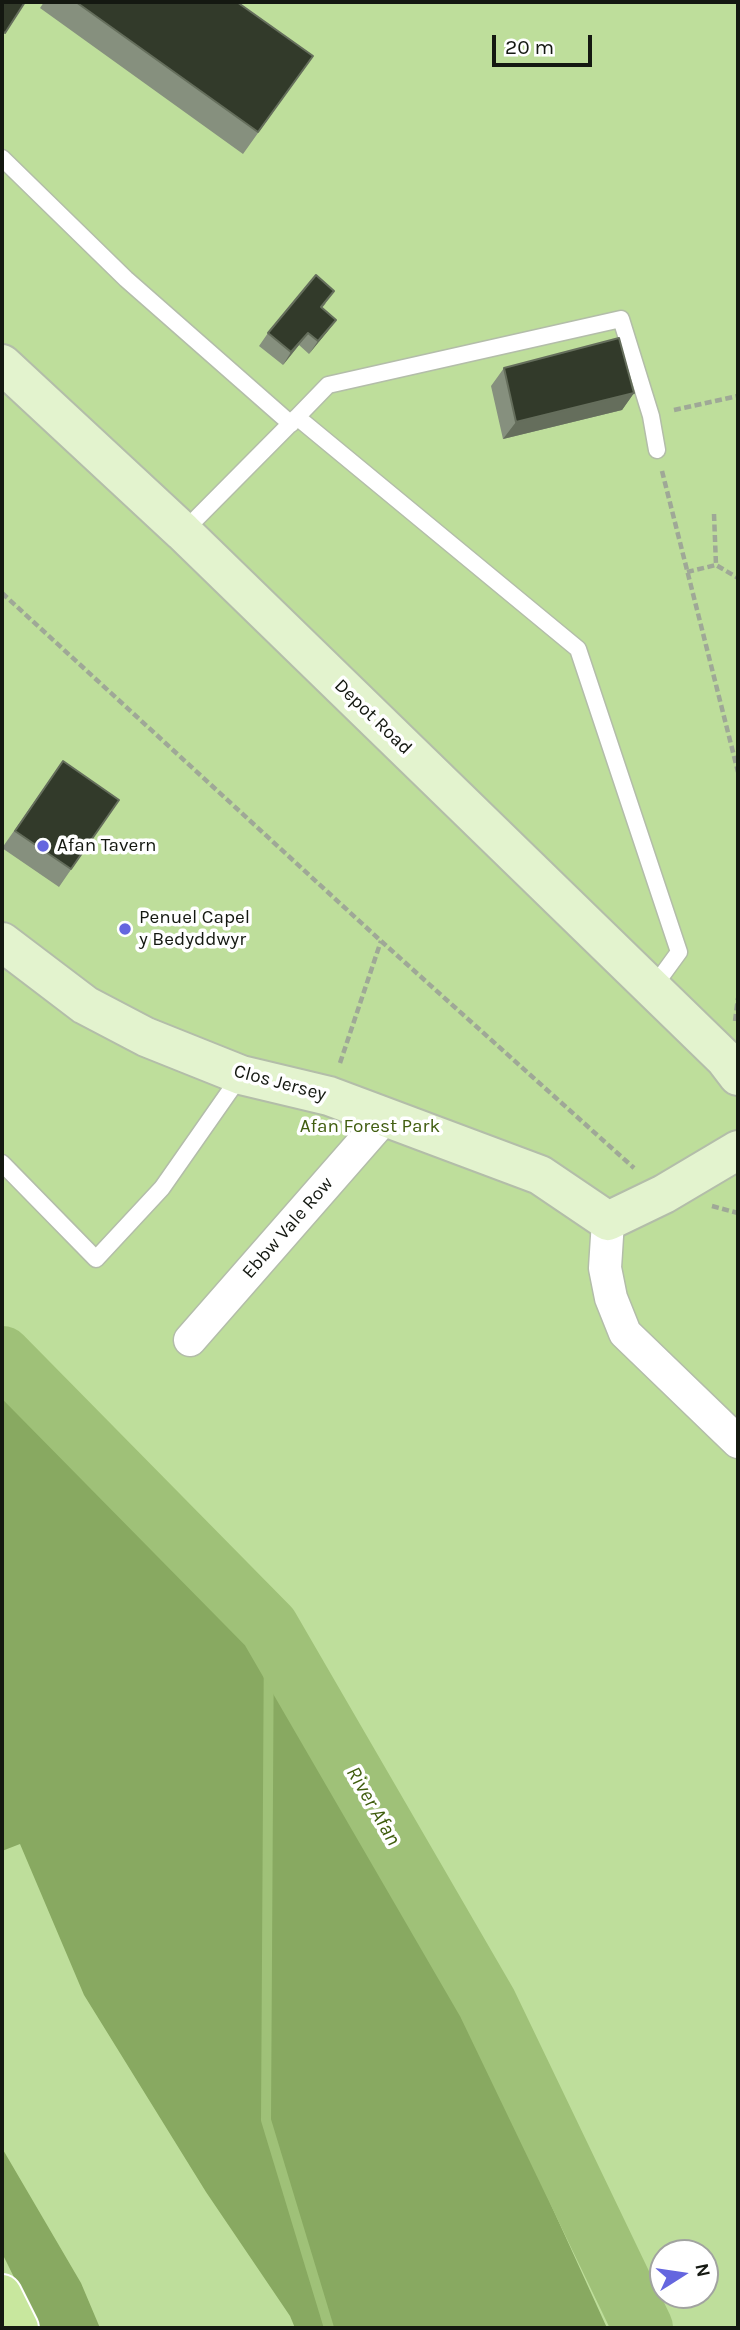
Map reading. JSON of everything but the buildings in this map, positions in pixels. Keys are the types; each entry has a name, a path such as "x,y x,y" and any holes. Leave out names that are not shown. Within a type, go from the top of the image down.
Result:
{"main road":[{"name":"Depot Road","path":"2,364 183,532 738,1076"},
{"name":"Clos Jersey","path":"2,942 85,1005 146,1037 241,1075 329,1096 540,1175 608,1221"},
{"path":"608,1221 664,1194 738,1150"},
{"path":"2,2294 19,2328"}],"street":[{"name":"Ebbw Vale Row","path":"190,1340 386,1116"},
{"path":"608,1221 605,1268 611,1298 625,1333 738,1442"}],"lane":[{"path":"2,158 126,279 294,420 578,649 679,952 652,989"},
{"path":"183,532 328,385 621,319 651,416 657,450"},
{"path":"2,1163 96,1259 162,1188 241,1075"}],"path":[{"path":"651,416 738,396"},
{"path":"657,450 738,772"},
{"path":"714,514 716,565"},
{"path":"687,572 716,565 738,578"},
{"path":"2,593 381,941 664,1194"},
{"path":"329,1096 381,941"}],"green space":[{"name":"Afan Forest Park","path":"2,2 738,2 738,2328 2,2328"},
{"path":"2,1387 133,1526 246,1637 457,1998 607,2328 295,2328 290,2316 206,2192 84,1995 20,1844 2,1851"},
{"path":"2,2148 81,2283 100,2328 39,2328 2,2253"}],"waterway":[{"name":"River Afan","path":"2,1356 269,1627 487,2003 643,2328"},
{"path":"269,1627 266,2120 329,2328"}],"place":[{"name":"Afan Tavern","path":"43,846"},
{"name":"Penuel Capel y Bedyddwyr","path":"125,929"}]}
